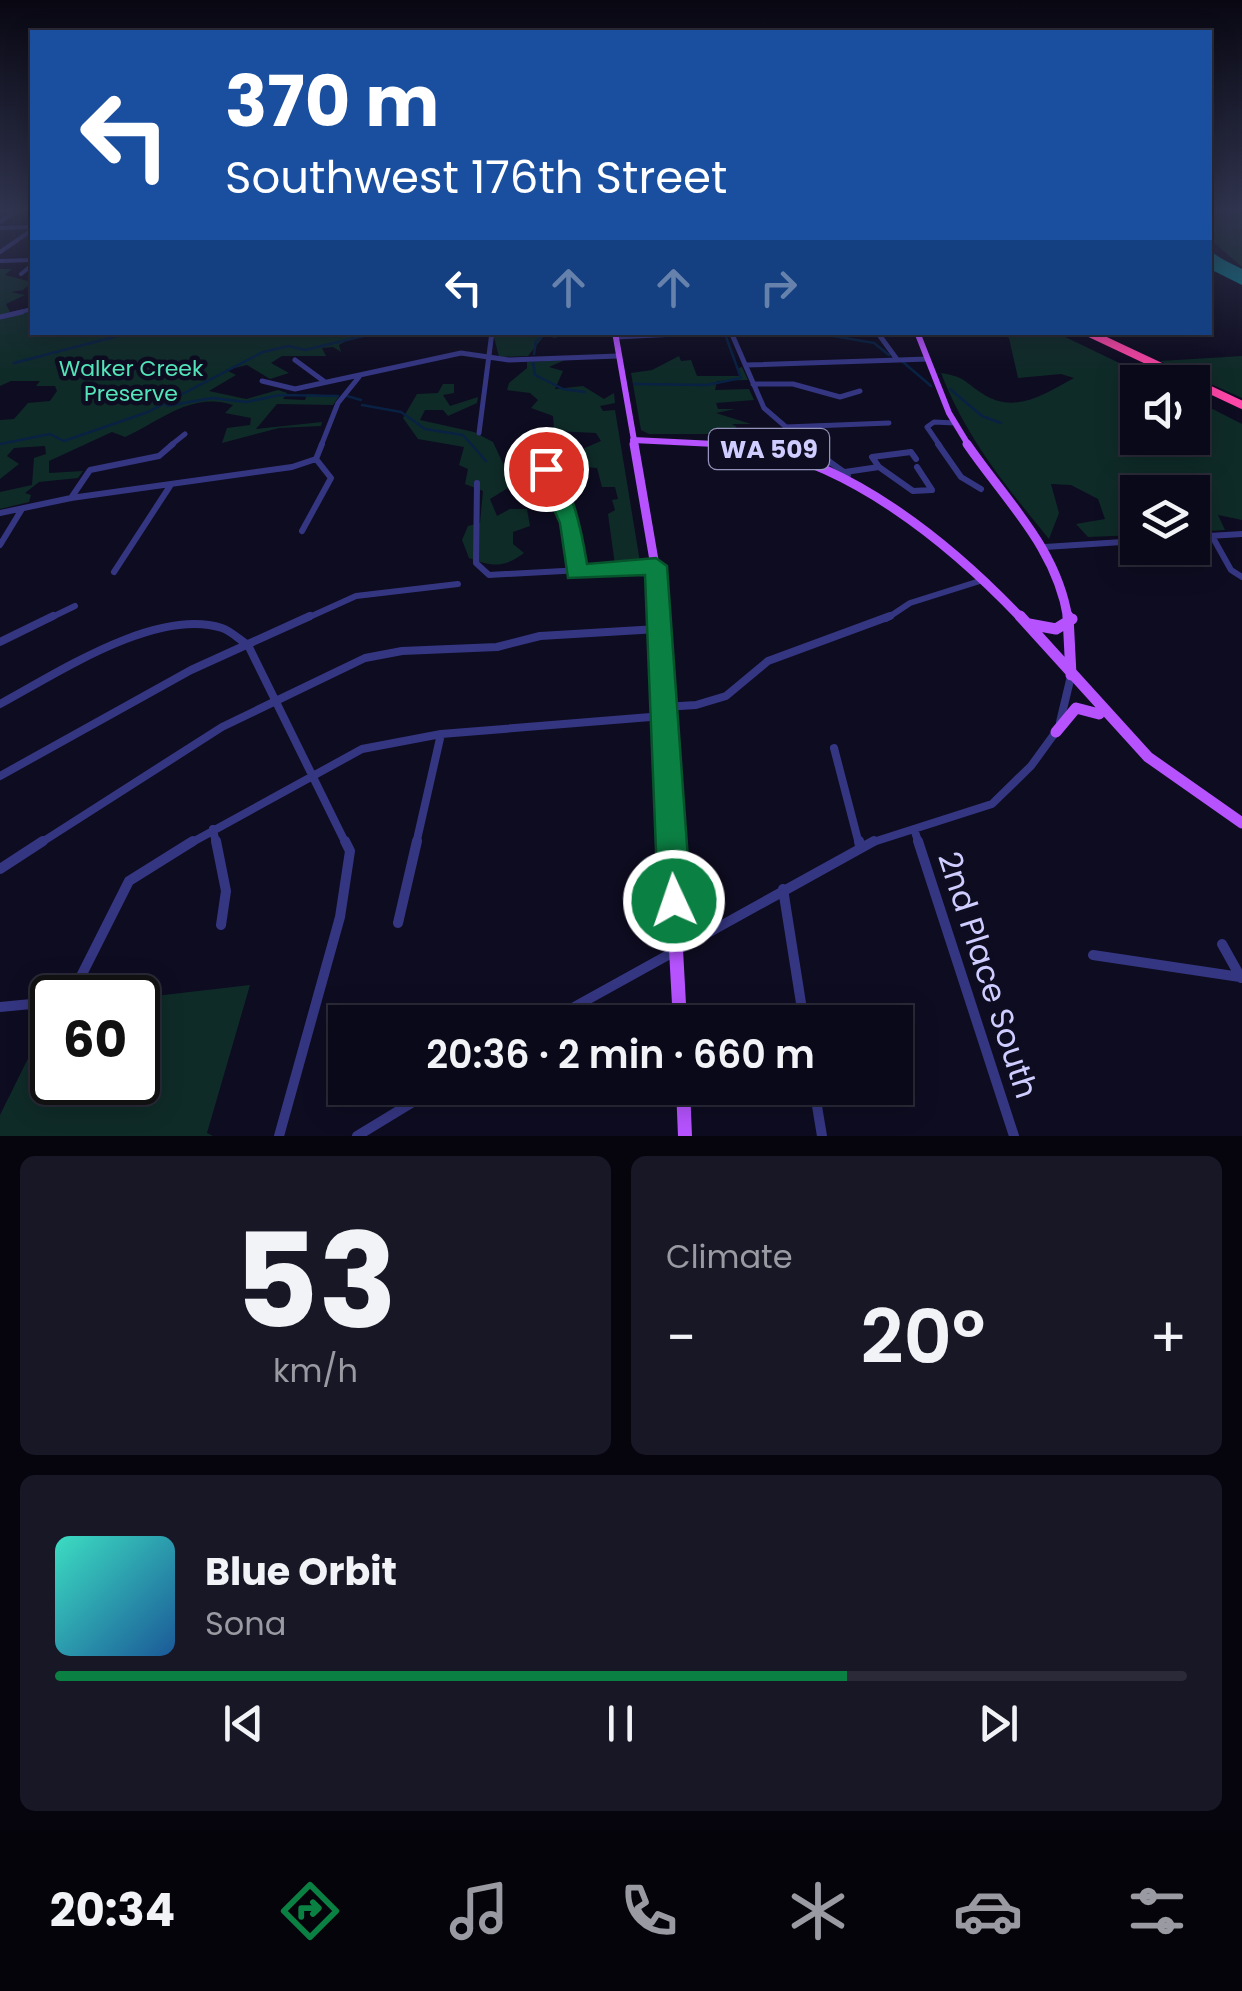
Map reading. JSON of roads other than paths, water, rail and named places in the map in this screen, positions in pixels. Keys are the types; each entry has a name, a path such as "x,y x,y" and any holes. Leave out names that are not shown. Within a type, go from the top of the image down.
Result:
{"highway":[{"path":"1084,335 1148,365"},
{"path":"1093,335 1242,407"},
{"path":"1210,394 1242,407"}],"main road":[{"path":"615,335 656,566 679,1005"},
{"path":"918,335 955,423 1045,547 1062,580 1072,619 1071,674"},
{"name":"WA 509","path":"633,440 710,438 803,459 855,483 983,580 1026,622 1106,718 1173,781 1242,823"},
{"path":"1026,622 1056,629 1072,619"},
{"path":"1056,732 1076,708 1106,718"},
{"path":"684,1105 685,1136"}],"street":[{"path":"21,274 30,265"},
{"path":"0,317 30,310"},
{"path":"479,432 492,335"},
{"path":"732,335 764,408 855,483"},
{"path":"879,335 896,358"},
{"path":"262,381 288,389 461,352 490,357 618,356"},
{"path":"746,364 928,359"},
{"path":"295,360 325,382"},
{"path":"0,513 71,498 292,467 316,458 338,403 362,375"},
{"path":"753,384 792,384 831,396 860,391"},
{"path":"955,423 930,422 926,427 961,477 981,489"},
{"path":"784,427 888,423"},
{"path":"71,498 90,470 159,456 185,434"},
{"path":"803,459 808,446"},
{"path":"845,472 879,466 914,490 932,490 910,452 872,457 879,466"},
{"path":"302,531 331,478 316,458"},
{"path":"544,459 570,523 576,572"},
{"path":"477,483 476,563 482,572 500,578 656,566"},
{"path":"114,572 171,485"},
{"path":"0,545 22,508"},
{"path":"1242,534 1212,536 1230,568 1242,578"},
{"path":"1045,547 1120,541"},
{"path":"82,975 129,881 213,829 377,744 664,711 726,696 768,661 878,624 910,603 983,580"},
{"path":"0,776 190,670 356,596 458,584"},
{"path":"0,642 76,606"},
{"path":"0,704 125,640 153,630 218,626 240,635 248,645 346,840 350,867 279,1136"},
{"path":"0,869 222,727 377,654 496,646 540,636 660,629"},
{"path":"577,1005 860,846 992,804 1032,766 1056,732 1071,674"},
{"path":"398,923 441,734"},
{"path":"834,748 860,846"},
{"path":"213,829 226,891 221,926"},
{"name":"2nd Place South","path":"914,829 1014,1136"},
{"path":"783,889 801,1005"},
{"path":"1222,944 1241,978"},
{"path":"1093,955 1241,978"},
{"path":"0,1007 30,1004"},
{"path":"356,1136 408,1105"},
{"path":"817,1105 822,1136"}],"waterway":[{"path":"14,363 121,335"},
{"path":"0,444 50,434 64,441 148,412 263,352 289,346 305,350 368,335"},
{"path":"534,354 536,341 544,335"},
{"path":"634,384 707,385 741,378 725,335"},
{"path":"827,335 874,343 889,355"},
{"path":"533,362 535,375 563,389 585,392"},
{"path":"903,362 931,386"},
{"path":"950,389 982,416 1001,423"},
{"path":"167,406 212,398 246,402 280,395 338,396"},
{"path":"347,396 361,400"},
{"path":"362,405 401,412 425,429 463,435 486,461"}],"park label":[{"name":"Walker Creek Preserve","path":"131,380"}]}
